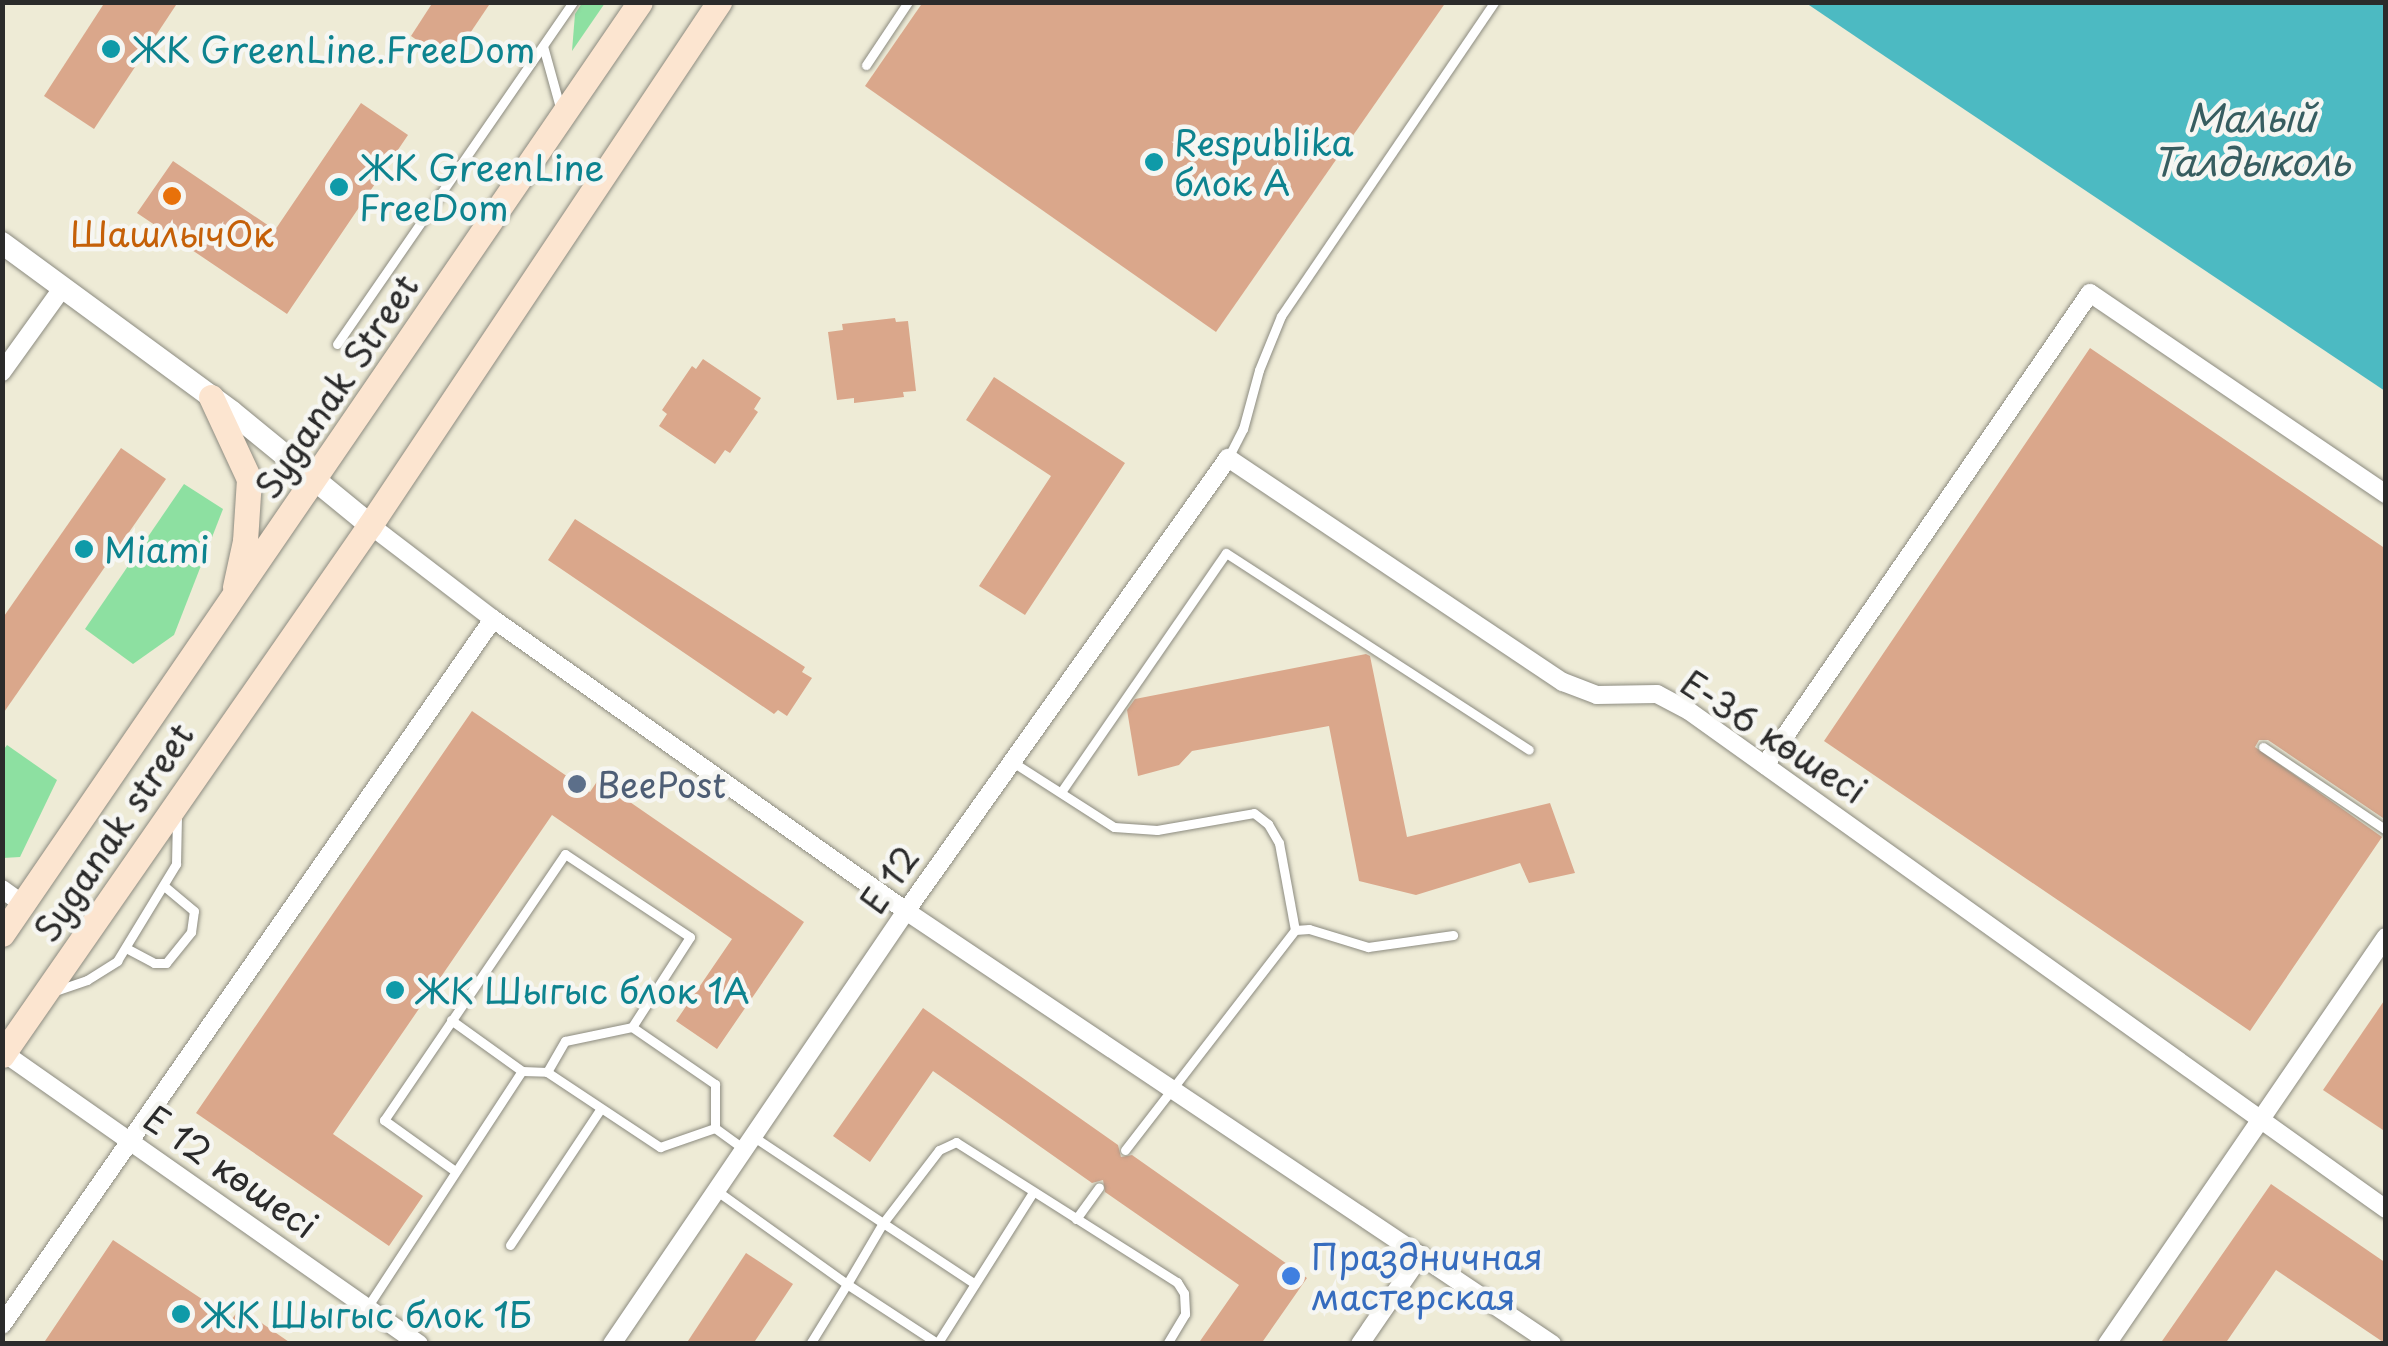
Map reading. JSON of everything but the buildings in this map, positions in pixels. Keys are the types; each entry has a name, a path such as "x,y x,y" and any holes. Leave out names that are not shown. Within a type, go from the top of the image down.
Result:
{"main road":[{"name":"Syganak Street","path":"13,896 231,605 640,2"},
{"name":"Syganak Street","path":"178,800 370,526 719,2"},
{"path":"212,397 249,479 245,541 231,605"},
{"name":"Syganak street","path":"3,1054 178,800"},
{"name":"Syganak street","path":"2,934 13,896"}],"street":[{"path":"2,243 212,397 370,526 492,618 906,911 1552,1344"},
{"path":"2,372 63,288"},
{"path":"1765,764 2090,293 2386,494"},
{"name":"E 12","path":"612,1344 906,911 1228,458"},
{"name":"Е-36 көшесі","path":"1228,458 1563,682 1598,695 1657,694 1689,711 2265,1118 2386,1209"},
{"path":"2,1325 133,1143 492,618"},
{"path":"2106,1344 2386,937"},
{"name":"Е 12 көшесі","path":"3,1054 368,1306 398,1338 420,1344"},
{"path":"1360,1344 1421,1255"}],"lane":[{"path":"337,344 573,2"},
{"path":"866,66 908,2"},
{"path":"1228,458 1244,428 1259,370 1280,316 1494,2"},
{"path":"543,46 562,116"},
{"path":"1061,792 1226,553 1529,750"},
{"path":"2262,747 2386,830"},
{"path":"1011,762 1114,827 1136,830 1254,813 1268,824 1278,844 1295,930"},
{"path":"43,996 88,980 117,962 176,864 178,800"},
{"path":"454,1171 384,1120 565,854 690,937 632,1027 565,1041 547,1072"},
{"path":"126,948 154,963 166,964 191,932 194,910 164,886"},
{"path":"1124,1150 1295,930 1309,929 1368,947 1453,935"},
{"path":"451,1020 522,1071 547,1072 660,1147 714,1128 750,1144 974,1284"},
{"path":"632,1027 715,1084 714,1128"},
{"path":"368,1306 522,1071"},
{"path":"510,1245 601,1108"},
{"path":"810,1344 883,1224 947,1143 956,1142 1176,1282 1184,1293 1185,1314 1167,1344"},
{"path":"1076,1219 1099,1187"},
{"path":"717,1191 846,1284 937,1343 1034,1192"}],"green space":[{"path":"582,3 605,3 572,51 575,14"},
{"path":"184,484 223,509 174,635 133,664 85,629"},
{"path":"7,745 57,780 20,857 3,858 2,752"}],"water":[{"name":"Малый Талдыколь","path":"1806,3 2385,3 2385,391 1874,49"}],"place":[{"name":"ЖК GreenLine.FreeDom","path":"111,49"},
{"name":"Respublika блок А","path":"1154,162"},
{"name":"ЖК GreenLine FreeDom","path":"339,187"},
{"name":"ШашлычОк","path":"172,196"},
{"name":"Miami","path":"84,549"},
{"name":"BeePost","path":"577,784"},
{"name":"ЖК Шыгыс блок 1А","path":"395,990"},
{"name":"Праздничная мастерская","path":"1291,1276"},
{"name":"ЖК Шыгыс блок 1Б","path":"181,1314"}]}
